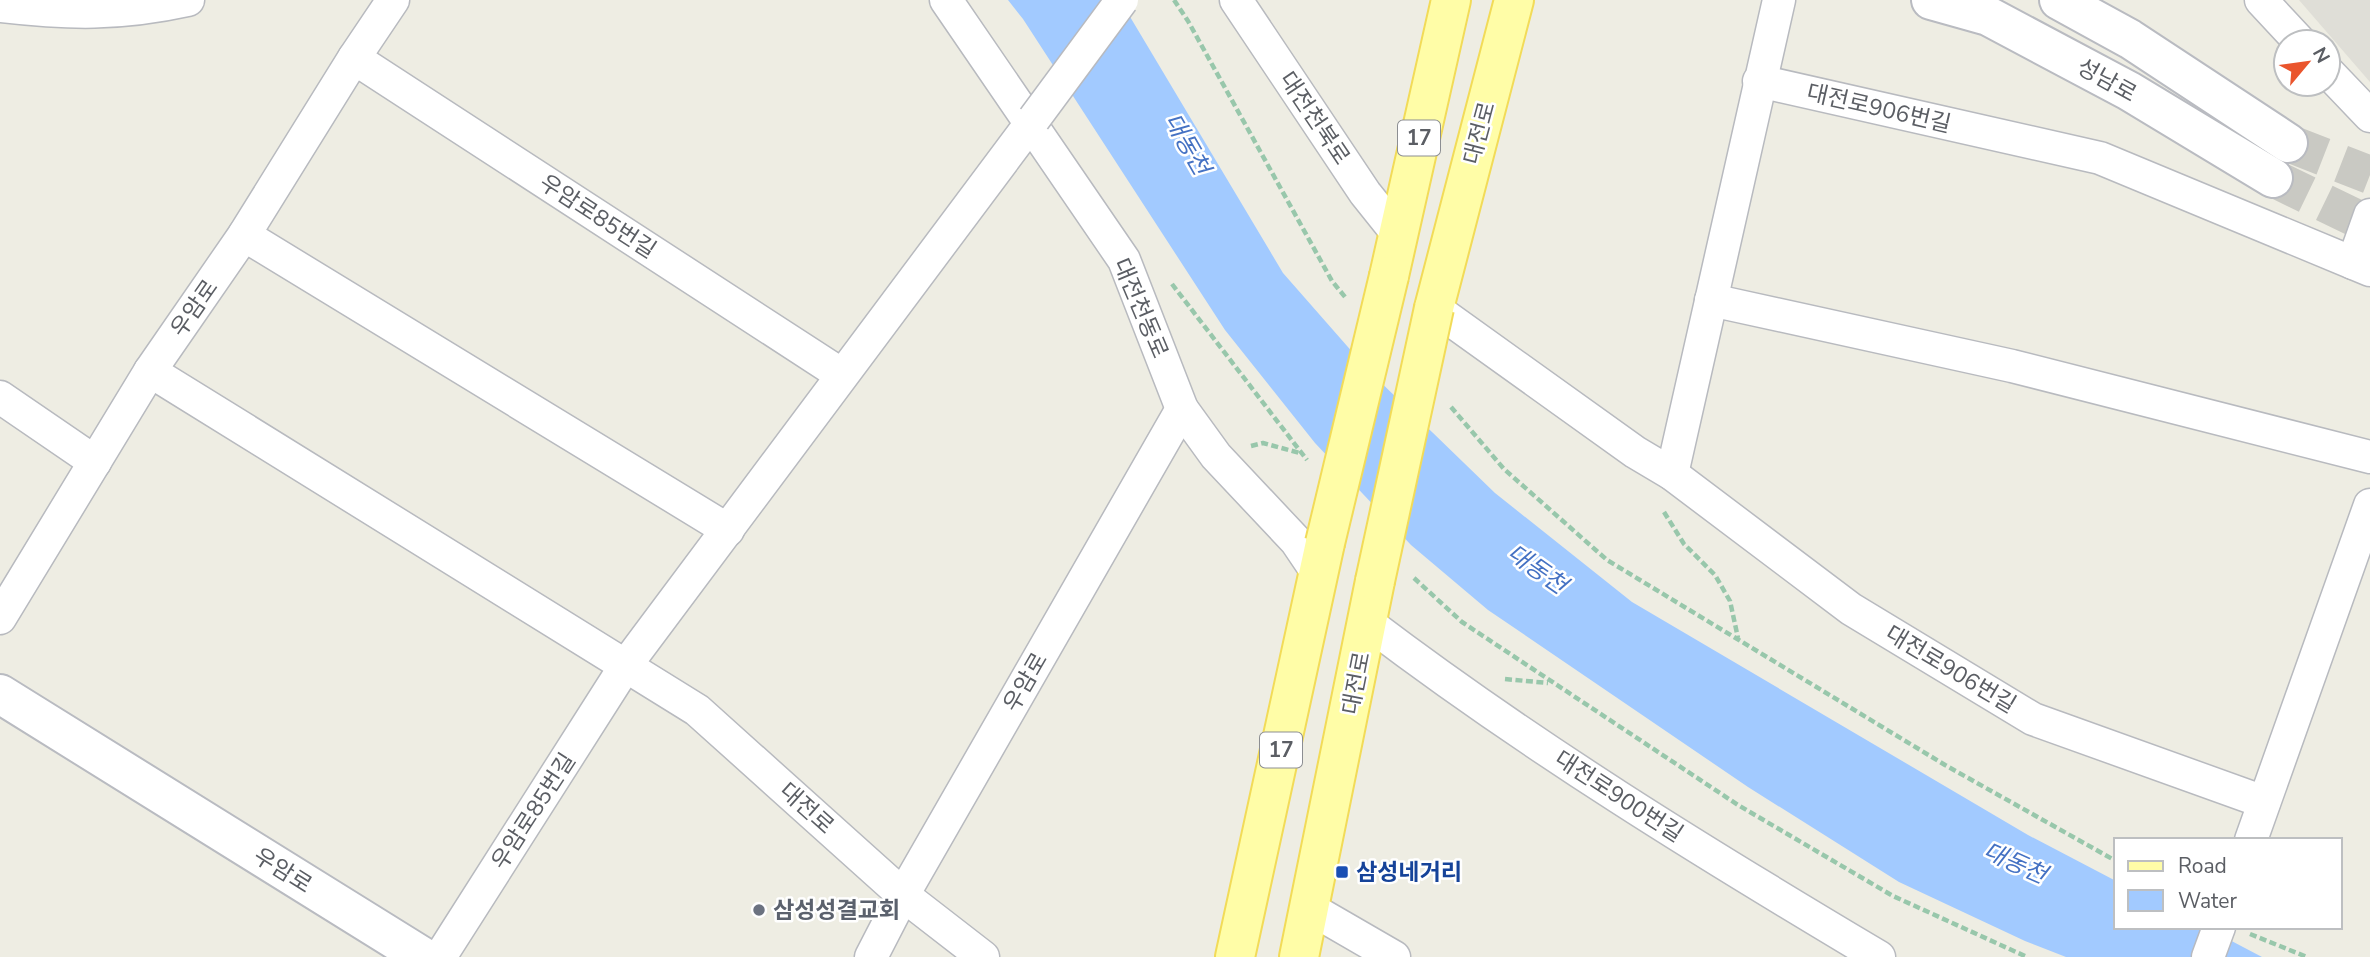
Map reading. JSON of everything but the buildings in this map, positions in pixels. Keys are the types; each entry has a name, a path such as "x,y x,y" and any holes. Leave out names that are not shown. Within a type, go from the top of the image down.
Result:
{"main road":[{"name":"17","path":"1235,957 1322,559 1451,0"},
{"name":"대전로","path":"1299,957 1311,909 1375,580 1434,308 1514,0"},
{"name":"성남로","path":"1931,0 1989,16 2129,91 2273,178"},
{"name":"성남로","path":"2059,0 2130,40 2288,143"},
{"name":"우암로","path":"0,694 423,957"}],"street":[{"path":"0,6 93,14 188,0"},
{"name":"우암로","path":"0,618 150,371 244,235 393,0"},
{"name":"대전천동로","path":"946,0 1033,121 1124,260 1182,409 1216,456 1296,541 1322,559"},
{"name":"우암로85번길","path":"440,957 626,665 1122,0"},
{"name":"대전천북로","path":"1236,0 1365,193 1397,233"},
{"path":"1672,474 1779,0"},
{"path":"2261,0 2287,28"},
{"name":"우암로85번길","path":"354,58 842,375"},
{"name":"대전로906번길","path":"1759,81 2100,158 2361,266 2370,215"},
{"path":"2342,87 2370,116"},
{"path":"244,235 728,530"},
{"path":"1711,300 2012,366 2370,457"},
{"name":"대전로906번길","path":"1434,308 1635,452 1672,474 1851,609 2034,719 2264,802"},
{"path":"150,371 626,665"},
{"path":"0,397 95,462"},
{"name":"우암로","path":"871,957 903,895 1182,409"},
{"path":"2251,838 2370,505"},
{"name":"대전로900번길","path":"1368,624 1451,686 1657,821 1726,866 1878,957"},
{"name":"대전로","path":"626,665 697,710 903,895 983,957"},
{"path":"1311,909 1394,957"},
{"path":"2208,957 2232,929"}],"path":[{"path":"1174,0 1332,281 1350,302"},
{"path":"1171,282 1309,463"},
{"path":"1443,398 1504,469 1607,559 1945,765 2114,861"},
{"path":"1635,452 1668,520 1684,544 1716,575 1730,601 1738,638"},
{"path":"1413,577 1462,622 1738,805 1893,896 2027,957"},
{"path":"2232,929 2308,957"}],"shaded area":[{"path":"2299,0 2370,0 2370,82 2342,50 2342,28 2323,28"}],"water":[{"name":"대동천","path":"1008,0 1120,0 1283,273 1369,371 1495,493 1632,602 2028,835 2114,880 2114,929 2209,929 2262,957 2066,957 2025,941 1899,882 1748,787 1488,610 1411,545 1315,443 1225,330"}],"tunnel":[{"path":"2288,143 2370,175"},
{"path":"2273,178 2370,225"}],"place":[{"name":"삼성네거리","path":"1342,872"},
{"name":"삼성성결교회","path":"759,910"}]}
